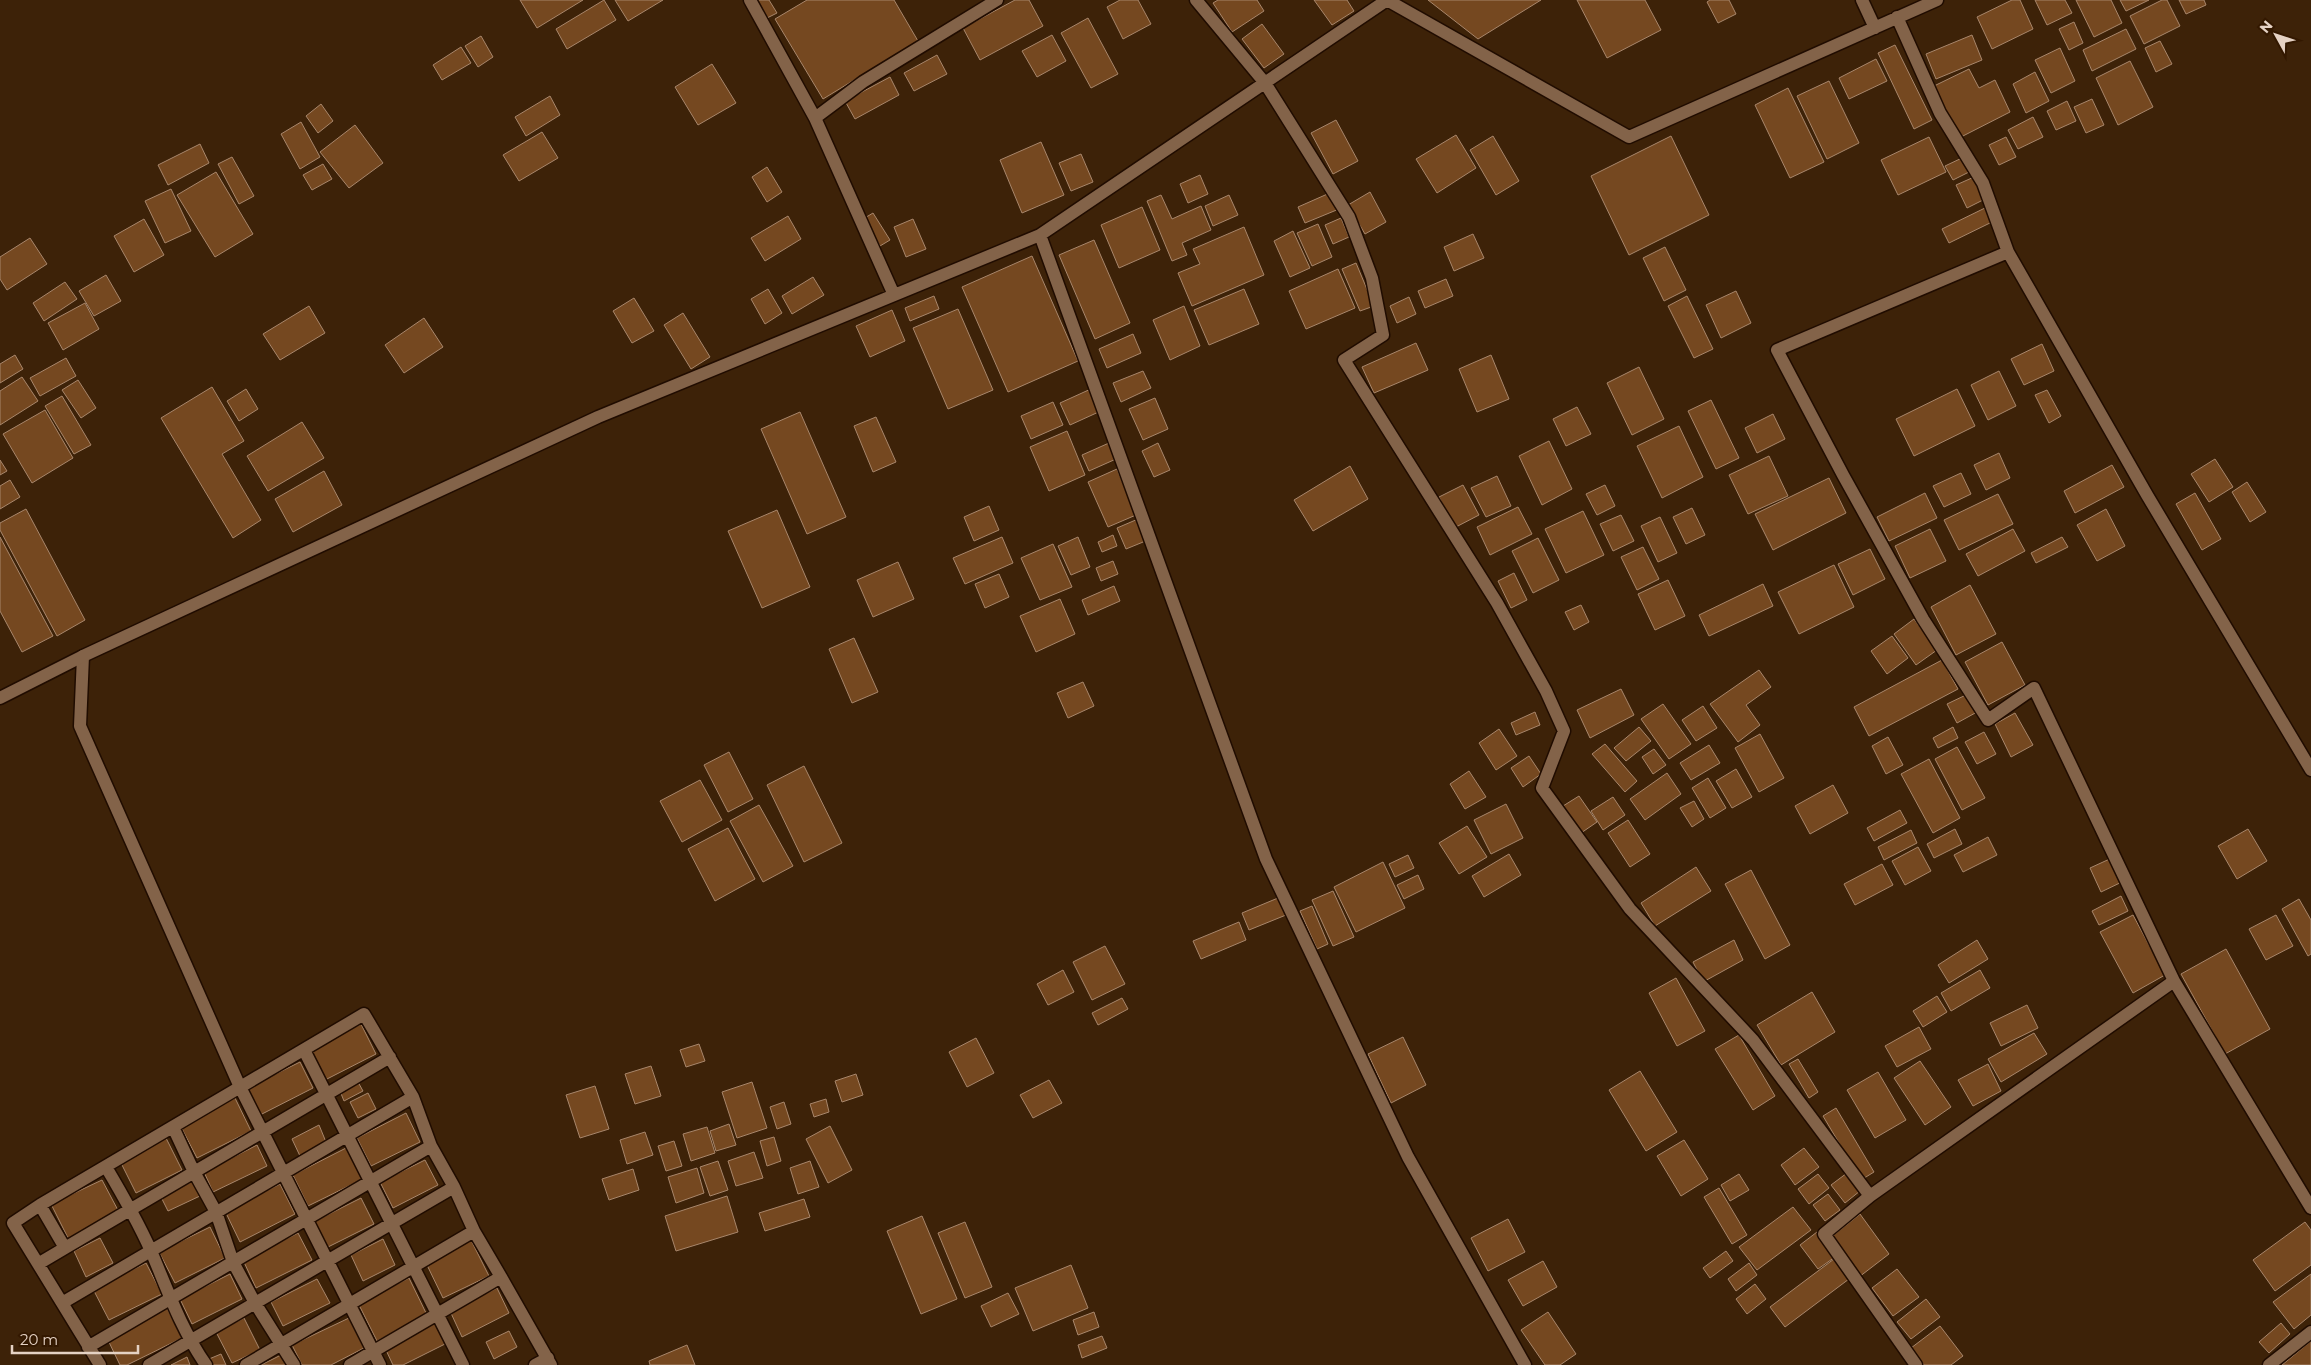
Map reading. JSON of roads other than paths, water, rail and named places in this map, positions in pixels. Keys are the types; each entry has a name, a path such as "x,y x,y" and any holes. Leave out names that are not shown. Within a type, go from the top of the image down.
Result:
{"street":[{"path":"750,0 815,118 894,295"},
{"path":"815,118 863,82 997,0"},
{"path":"1196,0 1265,83 1349,217 1372,278 1382,335 1344,360 1497,603 1546,691 1564,731 1542,788 1630,909 1753,1040 1870,1196"},
{"path":"0,698 83,656 598,417 1040,236 1387,0 1629,137 1936,0"},
{"path":"1862,0 1875,28"},
{"path":"1897,17 1940,113 1983,182 2008,252 2147,495 2311,770"},
{"path":"1040,236 1266,859 1408,1157 1524,1365"},
{"path":"2008,252 1777,350 1843,475 1923,619 1988,720 2034,688 2174,980 2311,1208"},
{"path":"83,656 80,726 240,1087 380,1365"},
{"path":"1916,1365 1824,1234 1870,1196 2174,980"},
{"path":"100,1365 13,1223 40,1205 364,1014 413,1097 431,1146 454,1187 474,1231 550,1362 536,1365"},
{"path":"304,1050 463,1365"},
{"path":"38,1264 390,1057"},
{"path":"62,1303 413,1097"},
{"path":"173,1127 194,1172 216,1212 233,1262 255,1303 294,1365"},
{"path":"88,1347 431,1146"},
{"path":"106,1167 151,1251 169,1299 189,1342 206,1365"},
{"path":"149,1365 454,1187"},
{"path":"40,1205 64,1248"},
{"path":"246,1365 474,1231"},
{"path":"350,1365 501,1277"},
{"path":"2269,1365 2311,1332"}]}
